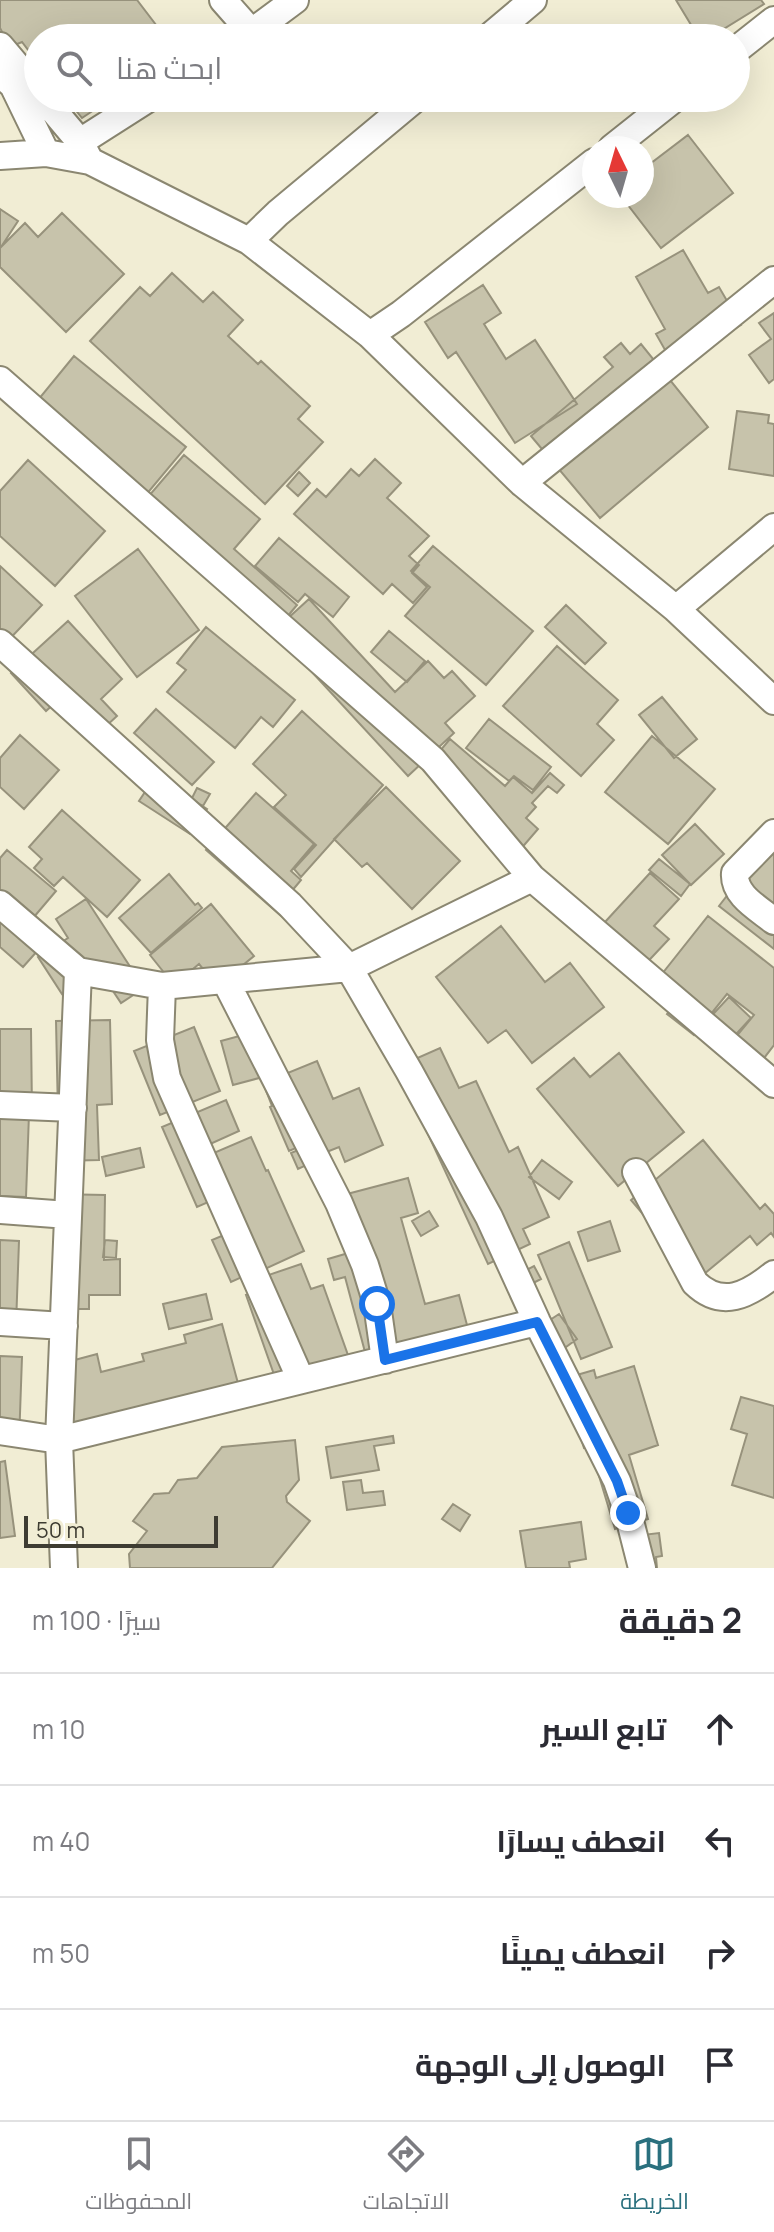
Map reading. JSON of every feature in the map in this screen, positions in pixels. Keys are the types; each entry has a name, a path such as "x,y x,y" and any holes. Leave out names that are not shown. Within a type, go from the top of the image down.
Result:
{"street":[{"path":"223,0 240,24"},
{"path":"264,24 295,0"},
{"path":"505,24 533,0"},
{"path":"750,39 774,20"},
{"path":"0,46 24,74"},
{"path":"0,74 13,85 24,108"},
{"path":"26,112 46,153"},
{"path":"54,112 85,151 249,241 370,335 522,483 676,609 774,701"},
{"path":"0,156 85,151 132,112"},
{"path":"249,241 399,112"},
{"path":"627,136 657,112"},
{"path":"370,335 582,171"},
{"path":"522,483 774,280"},
{"path":"0,380 433,760 532,878 774,1084"},
{"path":"676,609 774,527"},
{"path":"0,643 290,905 349,968 489,1217 537,1322 617,1481 642,1568"},
{"path":"774,833 735,873 734,883 741,894 774,921"},
{"path":"0,904 78,971 162,986 349,968 532,878"},
{"path":"64,1568 59,1440 78,971"},
{"path":"225,980 355,1240 377,1304 385,1360"},
{"path":"162,986 160,1040 167,1078 301,1380"},
{"path":"0,1105 73,1108"},
{"path":"636,1172 695,1283 705,1293 728,1299 759,1286 774,1274"},
{"path":"0,1210 68,1215"},
{"path":"0,1322 64,1326"},
{"path":"0,1431 59,1440 537,1322"}],"building":[{"path":"0,0 137,0 155,24 24,24 24,45 22,42 10,47 0,28"},
{"path":"676,0 761,0 764,4 732,24 691,24"},
{"path":"77,112 91,112 82,118"},
{"path":"688,135 733,193 661,248 630,208 654,208 654,161"},
{"path":"0,209 18,221 1,247 0,247"},
{"path":"62,213 124,274 66,332 0,267 0,248 25,223 38,237"},
{"path":"683,250 708,293 719,287 741,325 673,364 656,334 665,329 636,277"},
{"path":"172,273 203,302 213,292 243,320 228,336 258,364 261,361 310,406 298,419 323,442 265,504 90,341 140,287 150,296"},
{"path":"483,285 501,313 484,324 506,359 535,340 577,404 515,443 456,352 448,358 425,322"},
{"path":"774,313 774,379 769,383 749,355 771,339 759,323"},
{"path":"621,343 630,354 641,344 708,427 600,518 531,436 613,367 604,357"},
{"path":"74,356 186,447 135,508 24,417"},
{"path":"737,411 769,415 768,423 774,424 774,476 729,469"},
{"path":"184,455 260,519 234,549 297,605 276,630 136,511"},
{"path":"375,459 401,483 387,498 429,536 409,556 419,565 412,573 427,587 413,603 392,584 383,594 294,514 317,489 326,497 351,469 359,476"},
{"path":"28,460 105,531 55,586 0,536 0,491"},
{"path":"299,472 310,483 298,496 287,486"},
{"path":"279,538 349,597 333,617 305,594 298,602 255,566"},
{"path":"433,546 533,631 486,685 405,616 430,587 411,571"},
{"path":"138,549 199,630 137,677 75,596"},
{"path":"0,566 42,605 0,649"},
{"path":"309,599 395,692 428,661 444,678 452,671 475,696 445,723 454,733 408,776 274,631"},
{"path":"566,605 606,643 585,664 545,627"},
{"path":"68,621 122,679 101,699 117,716 92,739 57,701 46,711 11,673"},
{"path":"206,627 295,700 273,727 261,717 235,748 167,692 186,670 177,663"},
{"path":"389,631 425,661 407,682 371,652"},
{"path":"557,646 618,700 597,724 614,740 581,776 503,706"},
{"path":"662,697 697,739 674,758 639,715"},
{"path":"156,709 214,762 192,785 134,733"},
{"path":"302,711 383,785 301,877 294,869 316,845 274,807 286,795 253,764"},
{"path":"489,719 551,767 533,790 514,776 509,781 466,748"},
{"path":"20,735 59,770 24,809 0,787 0,758"},
{"path":"652,736 715,789 668,844 605,792"},
{"path":"450,739 505,786 513,777 532,793 550,773 564,785 557,793 548,786 532,803 536,807 526,818 538,829 519,851 424,770"},
{"path":"151,783 178,790 207,809 190,834 139,801"},
{"path":"386,787 460,861 412,909 367,863 362,867 334,839"},
{"path":"197,788 210,794 203,806 191,800"},
{"path":"256,793 314,844 291,871 301,880 291,892 319,917 303,935 206,850"},
{"path":"62,810 140,880 107,917 63,877 54,886 34,868 42,859 29,847"},
{"path":"695,824 724,854 691,885 662,855"},
{"path":"774,835 774,949 719,906"},
{"path":"7,850 56,891 28,924 47,940 23,967 0,947 0,858"},
{"path":"659,859 690,884 681,896 649,870"},
{"path":"650,873 679,899 654,926 669,939 637,973 594,934"},
{"path":"169,874 195,905 198,903 202,908 151,953 119,918"},
{"path":"86,899 144,988 121,1003 99,970 62,994 38,957 68,938 56,919"},
{"path":"211,904 254,956 217,986 199,964 174,985 150,955"},
{"path":"708,916 774,968 774,1045 758,1066 730,1044 754,1015 727,994 694,1035 667,1014 677,1002 654,984"},
{"path":"501,926 545,982 570,963 604,1007 532,1063 506,1030 488,1043 436,977"},
{"path":"729,997 751,1018 727,1044 704,1024"},
{"path":"110,1020 112,1104 97,1105 99,1160 59,1161 56,1021"},
{"path":"194,1027 220,1091 160,1115 134,1051"},
{"path":"0,1029 31,1029 32,1111 0,1112"},
{"path":"265,1029 278,1073 233,1085 221,1041"},
{"path":"440,1048 459,1088 476,1081 509,1152 518,1147 549,1217 523,1229 530,1244 488,1264 397,1067"},
{"path":"619,1053 684,1132 618,1186 537,1089 574,1058 590,1077"},
{"path":"317,1061 333,1099 359,1088 383,1145 345,1162 339,1147 324,1153 310,1142 289,1151 263,1083"},
{"path":"226,1100 239,1131 210,1144 214,1153 251,1137 304,1251 265,1269 231,1192 197,1207 162,1127"},
{"path":"0,1113 29,1114 26,1197 0,1196"},
{"path":"703,1140 760,1209 765,1204 774,1214 774,1237 771,1233 757,1245 750,1236 698,1279 631,1200"},
{"path":"317,1142 324,1157 298,1169 291,1153"},
{"path":"140,1148 144,1167 106,1176 102,1157"},
{"path":"542,1160 572,1182 559,1199 529,1177"},
{"path":"408,1178 418,1213 401,1218 425,1304 459,1295 471,1340 369,1367 345,1277 334,1280 328,1259 362,1249 347,1194"},
{"path":"55,1194 105,1195 104,1260 120,1259 120,1295 89,1295 89,1309 54,1309"},
{"path":"429,1211 438,1226 421,1236 412,1221"},
{"path":"610,1221 620,1251 588,1261 578,1232"},
{"path":"243,1227 262,1268 231,1282 212,1240"},
{"path":"0,1240 19,1241 16,1325 0,1325"},
{"path":"105,1240 117,1241 116,1258 103,1257"},
{"path":"569,1242 612,1347 581,1359 538,1255"},
{"path":"301,1264 311,1289 323,1285 349,1358 277,1383 246,1295 255,1292 251,1281"},
{"path":"534,1266 541,1279 518,1291 511,1278"},
{"path":"206,1294 212,1319 169,1329 163,1304"},
{"path":"559,1314 577,1339 552,1357 550,1320"},
{"path":"222,1324 239,1387 56,1435 47,1402 64,1398 56,1365 97,1354 101,1372 144,1361 142,1354 186,1343 184,1335"},
{"path":"0,1356 22,1357 19,1442 0,1441"},
{"path":"634,1366 658,1445 629,1455 648,1519 615,1529 590,1446 584,1448 563,1379 594,1370 596,1378"},
{"path":"741,1397 774,1406 774,1498 732,1485 747,1434 731,1429"},
{"path":"393,1436 394,1443 374,1446 379,1470 331,1478 326,1447"},
{"path":"295,1440 299,1480 286,1496 287,1502 310,1521 272,1568 130,1568 129,1554 147,1531 133,1521 154,1494 169,1493 178,1480 197,1478 222,1447"},
{"path":"5,1461 15,1536 0,1538 0,1462"},
{"path":"361,1480 363,1493 383,1491 385,1505 347,1510 343,1482"},
{"path":"453,1504 470,1515 460,1531 442,1519"},
{"path":"581,1522 586,1559 569,1562 570,1568 526,1568 520,1531"},
{"path":"659,1533 662,1556 656,1557 657,1568 629,1568 625,1537"}],"route":[{"path":"377,1304 385,1360 537,1322 617,1481 628,1513"}]}
